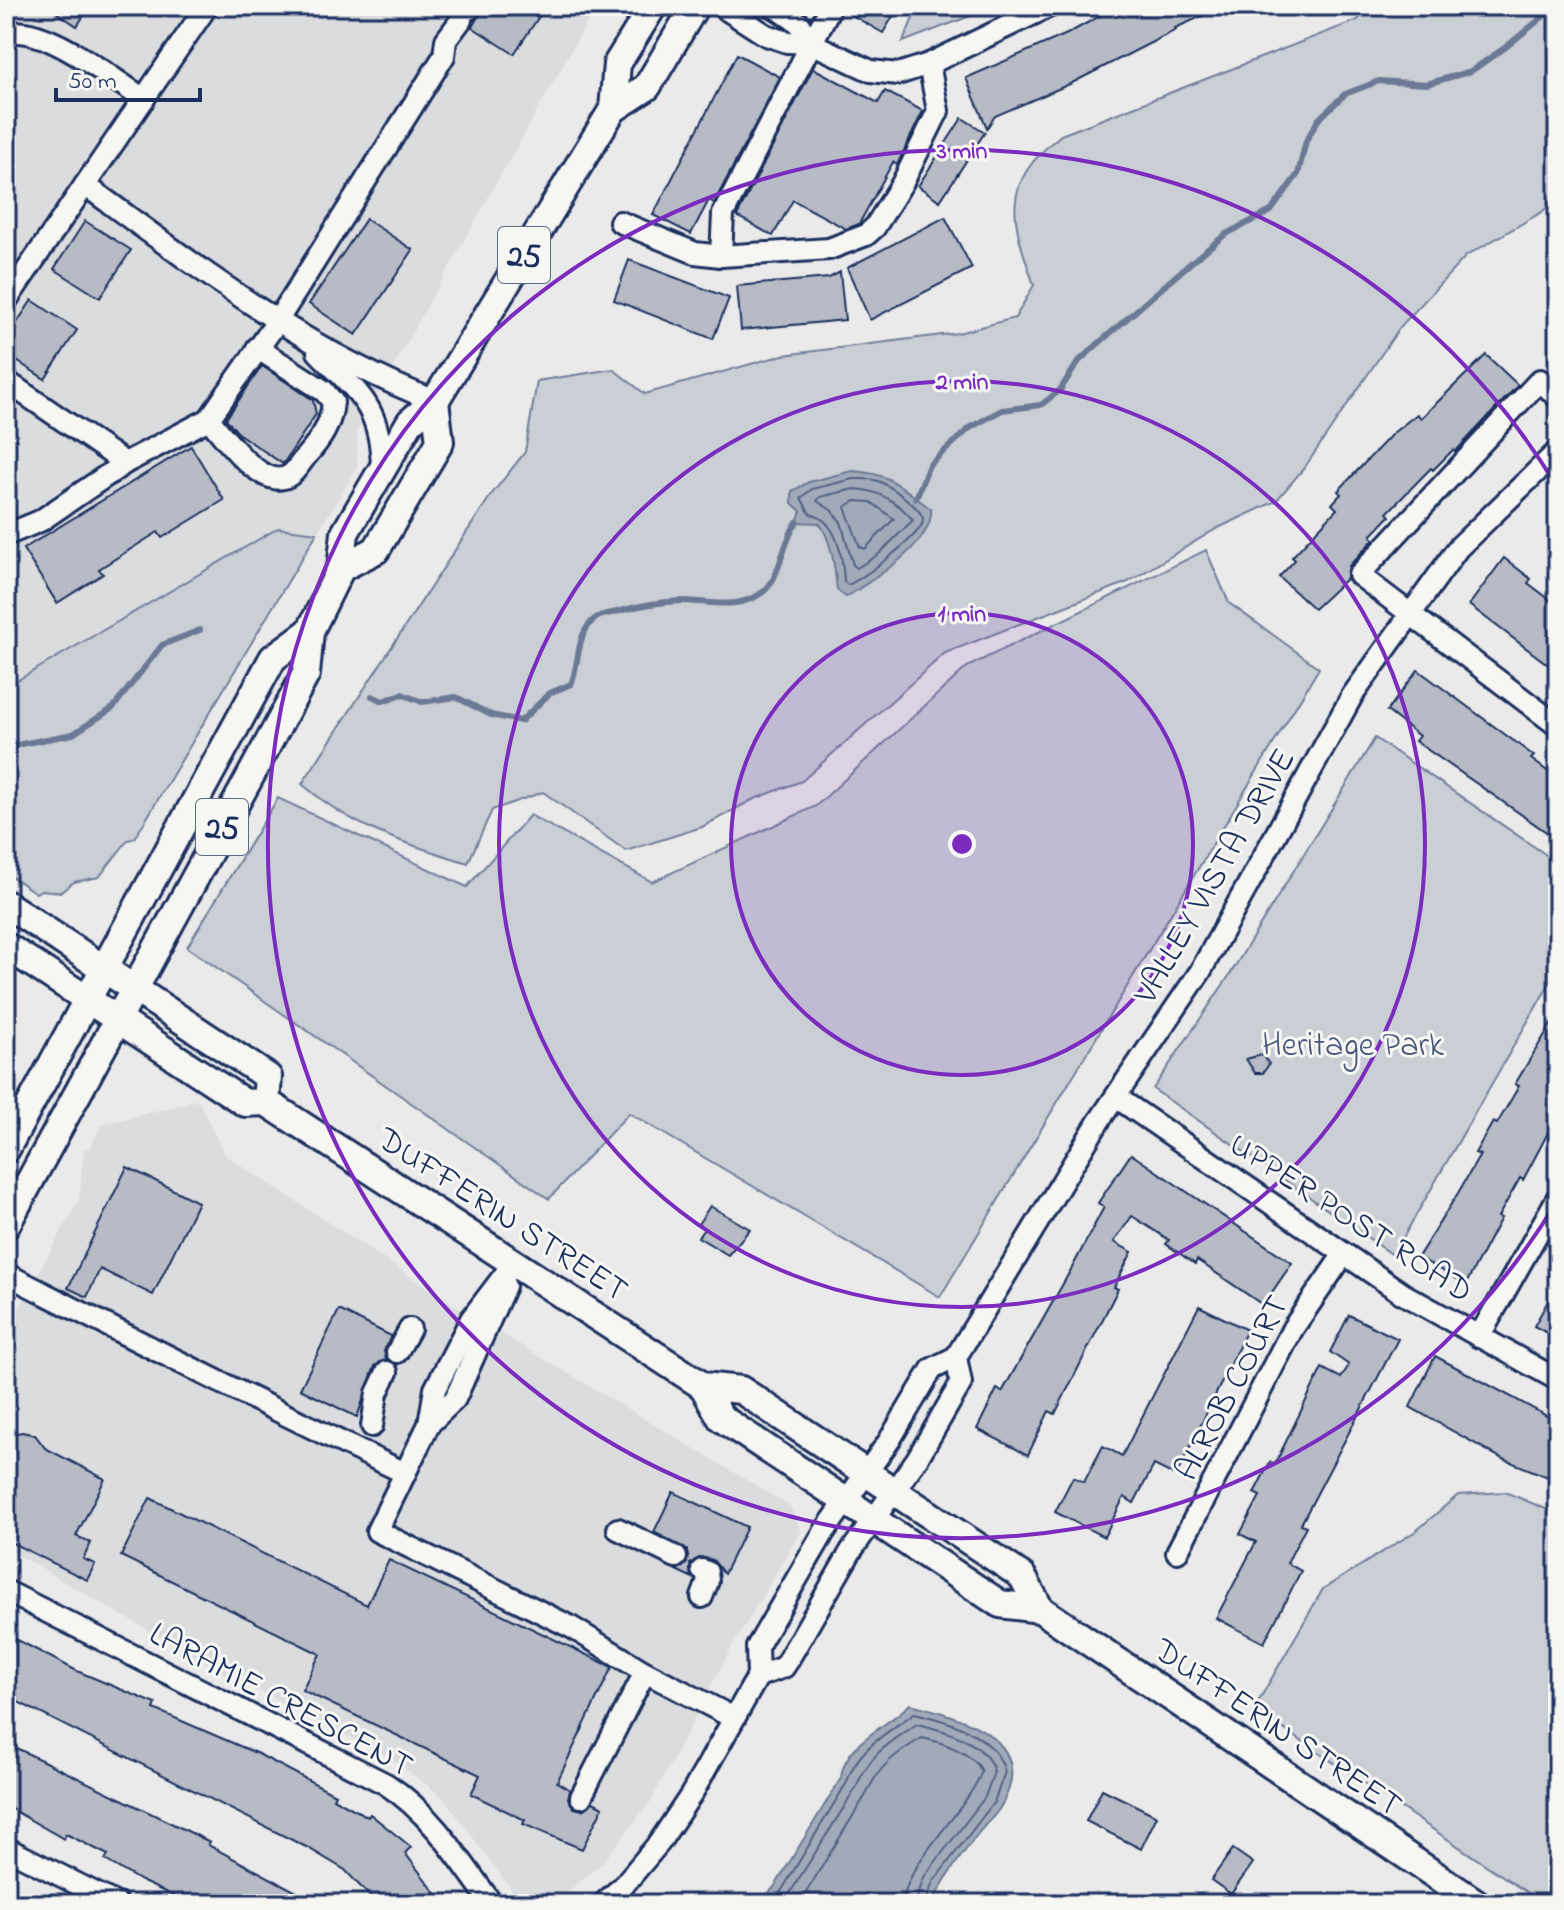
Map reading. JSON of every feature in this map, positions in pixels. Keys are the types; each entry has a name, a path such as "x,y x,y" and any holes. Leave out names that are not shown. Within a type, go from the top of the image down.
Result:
{"main road":[{"name":"25","path":"6,1225 306,674 310,631 341,568 345,533 410,422 435,401 613,109 617,64 653,6"},
{"path":"613,109 647,87 695,6"},
{"path":"341,568 376,550 440,442 435,401"},
{"name":"25","path":"6,1149 273,658 310,631"},
{"path":"6,904 268,1077 266,1102"},
{"name":"DUFFERIN STREET","path":"6,946 245,1103 266,1102 515,1261 703,1386 721,1418 846,1502 1000,1604 1040,1609 1478,1904"},
{"name":"DUFFERIN STREET","path":"703,1386 741,1390 894,1491 1022,1576 1040,1609"}],"street":[{"path":"6,301 207,6"},
{"path":"721,6 766,35 787,42 811,43 871,71 898,74 929,64 1050,6"},
{"path":"773,6 799,23 811,43"},
{"path":"721,256 723,214 831,6"},
{"path":"6,535 40,521 125,463 209,419 276,323 444,56 446,40 467,11"},
{"path":"6,34 19,29 40,35 144,99"},
{"path":"620,222 695,253 721,256 837,248 875,227 938,111 929,64"},
{"path":"85,185 276,323 387,383 435,401"},
{"path":"304,337 371,410 382,436 382,469"},
{"path":"209,419 249,464 262,474 278,478 289,476 321,439 331,417 333,402 324,391 257,348"},
{"path":"1558,398 1540,380 1359,575 1558,726"},
{"path":"6,381 125,463"},
{"name":"VALLEY VISTA DRIVE","path":"956,1357 961,1383 917,1459 851,1551 784,1667 758,1676 757,1647 824,1532 866,1473 932,1369 956,1357 1116,1097 1200,972 1338,719 1458,548 1558,451"},
{"name":"UPPER POST ROAD","path":"1116,1097 1403,1294 1558,1380"},
{"path":"1479,1337 1558,1197"},
{"name":"ALROB COURT","path":"1177,1552 1293,1328 1344,1254"},
{"path":"515,1261 488,1330 455,1399 429,1424 377,1531 571,1627 645,1672 734,1718"},
{"path":"6,1274 151,1346 204,1377 405,1473"},
{"path":"397,1352 410,1329"},
{"path":"372,1426 377,1393 387,1372"},
{"path":"618,1529 676,1557"},
{"path":"702,1570 708,1581 702,1597"},
{"name":"LARAMIE CRESCENT","path":"6,1591 386,1784 436,1828 492,1904"},
{"path":"581,1797 645,1672"},
{"path":"603,1904 622,1887 659,1843 758,1676"},
{"path":"6,1848 117,1904"}],"shaded area":[{"path":"6,6 596,6 358,429 357,468 317,533 278,528 6,687"},
{"path":"198,1100 225,1155 465,1312 790,1506 801,1531 729,1652 651,1801 601,1864 552,1904 522,1904 444,1798 391,1758 212,1667 6,1548 6,1331 79,1200 84,1148 89,1150 101,1125"}],"green space":[{"path":"918,6 996,6 903,42"},
{"path":"1368,6 1558,6 1558,197 1542,212 1466,256 1400,327 1305,467 1276,501 1216,529 1128,582 945,653 802,781 752,800 702,827 626,851 543,792 492,810 468,863 380,833 340,813 302,784 491,495 525,452 537,381 613,369 645,394 783,355 958,333 1015,318 1034,285 1016,221 1019,186 1041,153 1061,135 1358,20"},
{"path":"278,528 317,533 135,838 128,840 99,877 74,882 61,892 41,890 36,893 6,873 6,687"},
{"path":"1206,550 1229,603 1319,668 940,1297 629,1113 549,1199 187,947 278,798 467,887 530,815 652,882 816,806 967,667"},
{"name":"Heritage Park","path":"1375,738 1558,863 1558,969 1393,1255 1153,1089 1229,976"},
{"path":"1505,1492 1558,1514 1558,1904 1544,1904 1254,1709 1323,1589 1416,1531 1458,1495"}],"water":[{"path":"852,471 886,478 931,509 923,535 913,547 846,597 837,590 832,555 823,530 819,523 797,522 801,511 792,503 792,491 809,482"},
{"path":"910,1704 951,1716 989,1734 1003,1747 1010,1763 1010,1783 1001,1806 953,1868 933,1903 759,1904 775,1886 841,1778 850,1754"}],"building":[{"path":"47,6 90,6 77,26"},
{"path":"484,6 546,6 514,54 472,27"},
{"path":"844,6 899,6 883,33 843,10"},
{"path":"1118,6 1225,6 1175,28 1072,83 995,116 987,128 966,78 1067,34"},
{"path":"737,54 780,77 714,203 709,200 691,234 653,215"},
{"path":"813,68 878,103 885,91 923,111 897,165 893,162 859,224 846,229 793,200 773,236 737,216"},
{"path":"962,118 985,132 940,201 918,186"},
{"path":"945,217 972,268 870,320 847,268"},
{"path":"366,219 413,250 356,335 309,304"},
{"path":"85,221 131,250 100,298 54,269"},
{"path":"629,260 729,298 713,339 614,300"},
{"path":"840,272 845,320 741,330 737,286 829,278"},
{"path":"32,300 77,330 45,379 6,354 6,339"},
{"path":"1486,355 1518,385 1455,452 1453,450 1433,470 1431,468 1387,513 1390,516 1371,536 1374,539 1349,566 1347,578 1314,609 1279,577 1295,560 1292,557 1337,509 1332,504 1341,494 1338,491 1393,433 1417,414 1421,418"},
{"path":"262,366 313,400 316,414 283,464 239,434 226,419"},
{"path":"191,446 224,500 162,538 158,532 99,569 103,574 57,603 23,549"},
{"path":"1504,558 1531,579 1528,583 1558,606 1558,672 1469,605"},
{"path":"1418,670 1534,756 1531,759 1558,779 1558,840 1415,741 1419,736 1387,711"},
{"path":"1558,1013 1558,1114 1523,1180 1520,1178 1498,1217 1501,1218 1466,1284 1418,1257 1480,1155 1475,1153 1493,1122 1497,1124 1519,1086 1515,1084"},
{"path":"1262,1055 1269,1064 1263,1073 1255,1073 1246,1059"},
{"path":"1131,1154 1292,1263 1263,1305 1197,1260 1195,1264 1166,1244 1169,1240 1132,1216 1114,1242 1132,1252 1114,1287 1118,1289 1055,1414 1049,1411 1028,1455 977,1429 997,1389 1002,1392 1073,1266 1104,1207 1098,1203"},
{"path":"127,1167 198,1202 153,1295 100,1269 87,1297 68,1288"},
{"path":"710,1206 750,1229 728,1255 698,1237 704,1229 698,1224"},
{"path":"1558,1283 1558,1339 1534,1326"},
{"path":"1199,1306 1247,1330 1176,1476 1154,1465 1134,1503 1124,1497 1104,1537 1055,1512 1073,1477 1084,1482 1103,1446 1122,1456"},
{"path":"339,1310 391,1336 384,1351 386,1359 375,1366 357,1417 300,1389"},
{"path":"1349,1315 1398,1339 1301,1524 1306,1526 1287,1563 1301,1571 1264,1643 1216,1618 1256,1542 1240,1534 1260,1496 1254,1493 1270,1462 1275,1464 1322,1368 1341,1378 1349,1365 1330,1352"},
{"path":"1435,1356 1558,1422 1558,1481 1501,1458 1410,1407"},
{"path":"22,1432 35,1435 45,1448 105,1479 76,1536 91,1543 83,1559 95,1564 87,1580 6,1540 6,1435"},
{"path":"673,1492 747,1527 724,1574 713,1560 701,1557 690,1564 691,1577 676,1570 687,1563 687,1550 654,1532"},
{"path":"150,1498 367,1605 389,1560 612,1667 557,1782 570,1790 568,1798 574,1808 582,1810 593,1802 603,1807 582,1849 523,1824 525,1820 471,1794 480,1775 302,1690 320,1654 121,1556"},
{"path":"6,1634 77,1671 156,1704 154,1709 258,1754 335,1794 333,1798 368,1817 370,1814 411,1847 405,1853 444,1904 377,1904 345,1870 308,1848 6,1696"},
{"path":"6,1743 210,1842 208,1845 319,1904 191,1904 141,1881 105,1860 108,1855 66,1834 64,1839 6,1806"},
{"path":"1102,1789 1157,1816 1141,1849 1086,1821"},
{"path":"1233,1849 1253,1863 1231,1894 1211,1880"}],"waterway":[{"path":"916,498 929,465 971,427 1002,410 1041,405 1060,390 1079,361 1194,260 1226,234 1271,211 1298,174 1306,141 1318,120 1345,94 1379,81 1427,84 1471,71 1556,6"},
{"path":"372,696 383,701 402,694 422,702 456,697 491,715 521,721 550,693 571,684 584,632 596,618 657,603 723,604 753,598 763,592 774,578 797,522"},
{"path":"6,747 73,734 113,708 162,645 200,630"}]}
